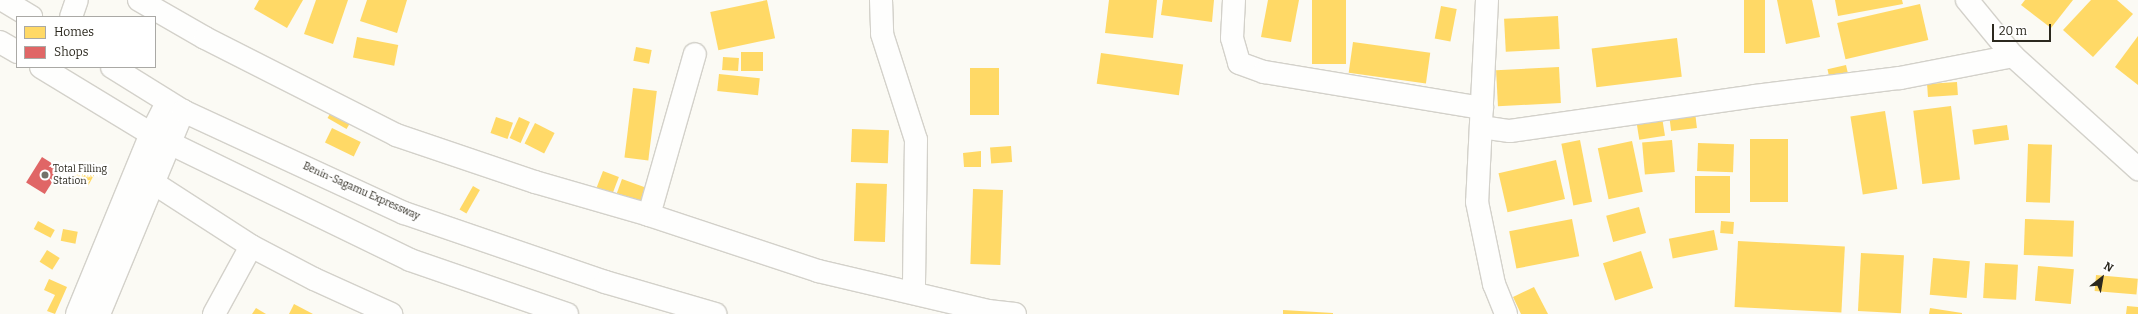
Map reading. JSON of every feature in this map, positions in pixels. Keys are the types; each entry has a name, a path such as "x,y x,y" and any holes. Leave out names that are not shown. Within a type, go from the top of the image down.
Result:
{"main road":[{"path":"3,0 29,16"},
{"path":"71,16 77,0"},
{"path":"139,0 205,38 396,135 535,182 649,215 818,271 914,292 988,311 1015,314"},
{"path":"881,0 882,34 916,140 914,292"},
{"path":"1234,0 1232,38 1239,63 1264,72 1481,118 1510,131 1755,96 1900,78 2013,56"},
{"path":"1487,0 1477,202 1494,284 1506,314"},
{"path":"1967,0 2013,56 2138,170"},
{"path":"0,42 16,51"},
{"path":"649,215 695,54"},
{"path":"42,68 160,139 410,260 567,314"},
{"name":"Benin-Sagamu Expressway","path":"114,68 175,106 404,213 605,282 716,314"},
{"path":"77,314 175,106"},
{"path":"99,314 152,182 160,139"},
{"path":"152,182 251,246 314,280 391,314"},
{"path":"214,314 251,246"}],"building: Homes":[{"path":"259,0 303,0 287,28 254,9"},
{"path":"316,0 348,0 333,44 304,34"},
{"path":"367,0 407,0 397,33 360,21"},
{"path":"767,0 775,38 718,50 710,12"},
{"path":"1109,0 1157,0 1153,38 1105,33"},
{"path":"1163,0 1214,0 1212,22 1161,15"},
{"path":"1268,0 1299,0 1291,42 1261,37"},
{"path":"1312,0 1346,0 1346,64 1312,64"},
{"path":"1744,0 1765,0 1765,53 1744,53"},
{"path":"1777,0 1812,0 1820,37 1786,44"},
{"path":"1835,0 1902,0 1903,4 1838,16"},
{"path":"2025,0 2073,0 2051,28 2021,5"},
{"path":"2091,0 2117,0 2133,14 2093,57 2063,30"},
{"path":"1920,4 1928,40 1846,59 1837,23"},
{"path":"1441,6 1457,9 1450,41 1435,38"},
{"path":"1558,16 1560,49 1506,52 1504,19"},
{"path":"2138,36 2138,85 2115,67"},
{"path":"357,37 398,45 394,66 353,58"},
{"path":"1677,38 1682,77 1596,87 1592,48"},
{"path":"1353,42 1430,53 1426,84 1349,73"},
{"path":"636,47 652,50 649,64 633,61"},
{"path":"741,52 763,52 763,71 741,71"},
{"path":"1101,53 1183,65 1179,95 1097,84"},
{"path":"723,57 739,58 738,71 722,70"},
{"path":"1846,65 1849,78 1830,82 1827,69"},
{"path":"1559,67 1561,103 1498,106 1496,70"},
{"path":"970,68 999,68 999,115 970,115"},
{"path":"719,74 760,78 758,95 717,91"},
{"path":"1957,82 1958,95 1928,97 1927,84"},
{"path":"633,88 657,91 648,160 624,157"},
{"path":"1951,106 1960,179 1922,184 1913,111"},
{"path":"1885,111 1897,189 1863,195 1850,116"},
{"path":"331,112 350,123 347,129 328,118"},
{"path":"1695,112 1697,128 1671,131 1669,115"},
{"path":"496,117 513,123 507,139 490,133"},
{"path":"519,117 530,122 521,143 510,138"},
{"path":"1662,117 1665,136 1639,140 1636,121"},
{"path":"535,123 555,133 544,153 525,143"},
{"path":"2007,125 2009,140 1974,145 1972,130"},
{"path":"332,128 361,142 354,156 325,142"},
{"path":"852,129 889,130 888,163 851,162"},
{"path":"1750,139 1788,139 1788,202 1750,202"},
{"path":"1580,140 1592,202 1573,205 1561,144"},
{"path":"1672,140 1675,172 1645,174 1642,143"},
{"path":"1632,141 1643,192 1609,199 1598,148"},
{"path":"1698,143 1734,144 1733,172 1697,171"},
{"path":"2028,144 2052,145 2050,203 2026,202"},
{"path":"1011,146 1012,162 991,163 990,147"},
{"path":"981,151 981,167 964,167 963,153"},
{"path":"1556,160 1565,199 1508,212 1499,173"},
{"path":"79,165 95,174 88,186 72,177"},
{"path":"603,171 619,177 612,194 597,188"},
{"path":"1695,176 1730,176 1730,213 1695,213"},
{"path":"622,179 653,190 646,209 615,198"},
{"path":"856,183 887,184 885,242 854,241"},
{"path":"473,186 480,190 466,213 460,209"},
{"path":"973,189 1003,190 1000,265 970,264"},
{"path":"1639,207 1646,233 1613,242 1606,216"},
{"path":"1572,219 1579,256 1516,269 1509,231"},
{"path":"2025,219 2074,221 2073,257 2024,255"},
{"path":"38,221 55,230 51,238 34,229"},
{"path":"1721,221 1734,222 1733,234 1720,233"},
{"path":"63,229 78,232 75,244 61,241"},
{"path":"1714,230 1718,250 1673,258 1669,239"},
{"path":"1738,241 1845,247 1841,313 1735,307"},
{"path":"47,250 60,258 52,270 40,262"},
{"path":"1641,251 1653,288 1615,300 1603,263"},
{"path":"1861,253 1904,255 1901,313 1858,311"},
{"path":"1933,258 1970,261 1967,298 1930,295"},
{"path":"1985,263 2018,265 2016,300 1983,298"},
{"path":"2038,266 2074,269 2071,304 2035,301"},
{"path":"2096,275 2138,279 2136,295 2095,291"},
{"path":"49,279 67,287 55,314 47,311 55,295 44,290"},
{"path":"1534,287 1548,314 1521,314 1513,297"},
{"path":"294,304 313,314 289,314"},
{"path":"2127,306 2138,307 2138,314 2126,314"},
{"path":"256,308 266,314 252,314"},
{"path":"1930,308 1962,313 1962,314 1929,314"},
{"path":"1283,310 1333,313 1333,314 1283,314"}],"building: Shops":[{"path":"42,157 61,169 45,194 26,182"}],"place":[{"name":"Total Filling Station","path":"45,175"}]}
